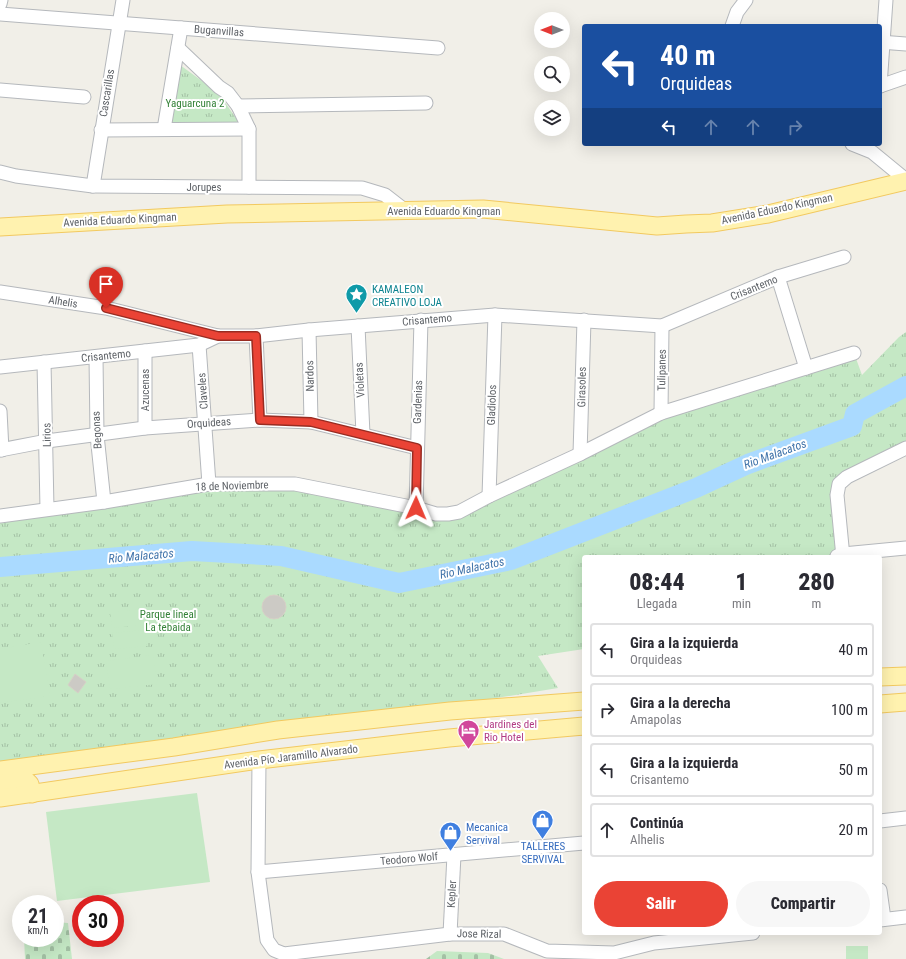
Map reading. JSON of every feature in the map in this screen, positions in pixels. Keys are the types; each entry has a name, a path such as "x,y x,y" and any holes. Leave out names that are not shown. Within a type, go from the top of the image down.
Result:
{"main road":[{"name":"Avenida Eduardo Kingman","path":"0,227 227,214 483,209 657,226 712,223 768,214 906,180"},
{"path":"882,678 906,676"},
{"path":"0,770 174,747 278,730 450,711 582,701"},
{"path":"882,704 906,702"},
{"name":"Avenida Pío Jaramillo Alvarado","path":"0,798 259,760 449,738 582,726"},
{"path":"0,784 26,780 30,784 32,794"}],"street":[{"path":"0,4 1,0"},
{"name":"Cascarillas","path":"93,186 123,0"},
{"path":"733,24 737,12 746,0"},
{"path":"886,0 882,42 906,44"},
{"name":"Buganvillas","path":"0,14 438,48"},
{"path":"164,129 181,28"},
{"path":"178,48 219,87 228,93 238,106 249,129 249,187"},
{"path":"882,85 906,77"},
{"path":"0,90 84,97"},
{"path":"238,106 426,103"},
{"path":"101,130 249,129"},
{"path":"857,146 872,152 906,180"},
{"name":"Jorupes","path":"0,172 16,176 93,186 362,188 385,195 403,210"},
{"name":"Crisantemo","path":"0,367 199,345 218,336 256,336 421,320 495,315 662,326 778,277 844,257"},
{"path":"778,277 806,368"},
{"name":"Alhelis","path":"0,292 106,308 218,336"},
{"name":"Gladiolos","path":"489,496 495,315"},
{"name":"Gardenias","path":"416,508 421,320"},
{"name":"Girasoles","path":"580,454 584,320"},
{"name":"Violetas","path":"358,326 363,434"},
{"name":"Tulipanes","path":"661,413 662,326"},
{"name":"Nardos","path":"309,330 311,422"},
{"path":"256,336 260,420"},
{"name":"Claveles","path":"199,345 208,484"},
{"name":"Azucenas","path":"145,351 145,428"},
{"name":"18 de Noviembre","path":"0,516 104,502 208,484 295,484 416,508 436,514 459,512 661,413 854,352"},
{"name":"Begonas","path":"96,357 96,435 104,502"},
{"name":"Lirios","path":"44,362 47,441 47,509"},
{"path":"0,411 1,450"},
{"name":"Orquideas","path":"1,450 47,441 145,428 260,420 311,422 417,448"},
{"path":"840,555 837,495 839,484 847,477 906,448"},
{"path":"848,555 906,548"},
{"path":"258,872 259,760"},
{"path":"882,821 906,818"},
{"name":"Teodoro Wolf","path":"258,872 582,842"},
{"name":"Kepler","path":"450,934 454,855"},
{"name":"Jose Rizal","path":"258,872 267,940 274,950 284,954 450,934 504,934 547,951 614,952 654,943 733,935"},
{"path":"882,920 906,918"}],"green space":[{"name":"Yaguarcuna 2","path":"180,65 222,98 240,124 172,124 171,122"},
{"name":"Parque lineal La tebaida","path":"906,332 906,448 839,484 843,554 582,555 582,649 538,656 558,688 350,722 0,770 0,516 209,484 295,484 448,514 661,413 854,353 862,375 899,337"},
{"path":"142,609 144,625 112,628 110,612"},
{"path":"145,630 147,646 114,649 112,633"},
{"path":"41,642 50,696 0,703 0,649"},
{"path":"153,655 158,684 110,689 106,661"},
{"path":"197,793 210,882 105,895 72,895 72,899 64,900 64,895 56,895 46,812"},
{"path":"64,923 68,923 72,959 25,959 24,947 64,947"},
{"path":"846,946 868,946 868,959 846,959"},
{"path":"437,951 488,953 504,959 426,959"}],"building":[{"path":"274,595 283,598 286,607 283,616 274,619 265,616 262,607 265,598"},
{"path":"75,674 86,682 78,693 68,685"}],"waterway":[{"name":"Rio Malacatos","path":"0,567 192,551 281,556 399,583 511,560 696,488 748,464 852,426 855,414 906,386"}],"place":[{"name":"KAMALEON CREATIVO LOJA","path":"356,314"},
{"name":"Jardines del Rio Hotel","path":"469,750"},
{"name":"TALLERES SERVIVAL","path":"543,840"},
{"name":"Mecanica Servival","path":"451,852"}],"route":[{"path":"106,308 218,336 256,336 260,420 311,422 417,448 416,508"}]}
